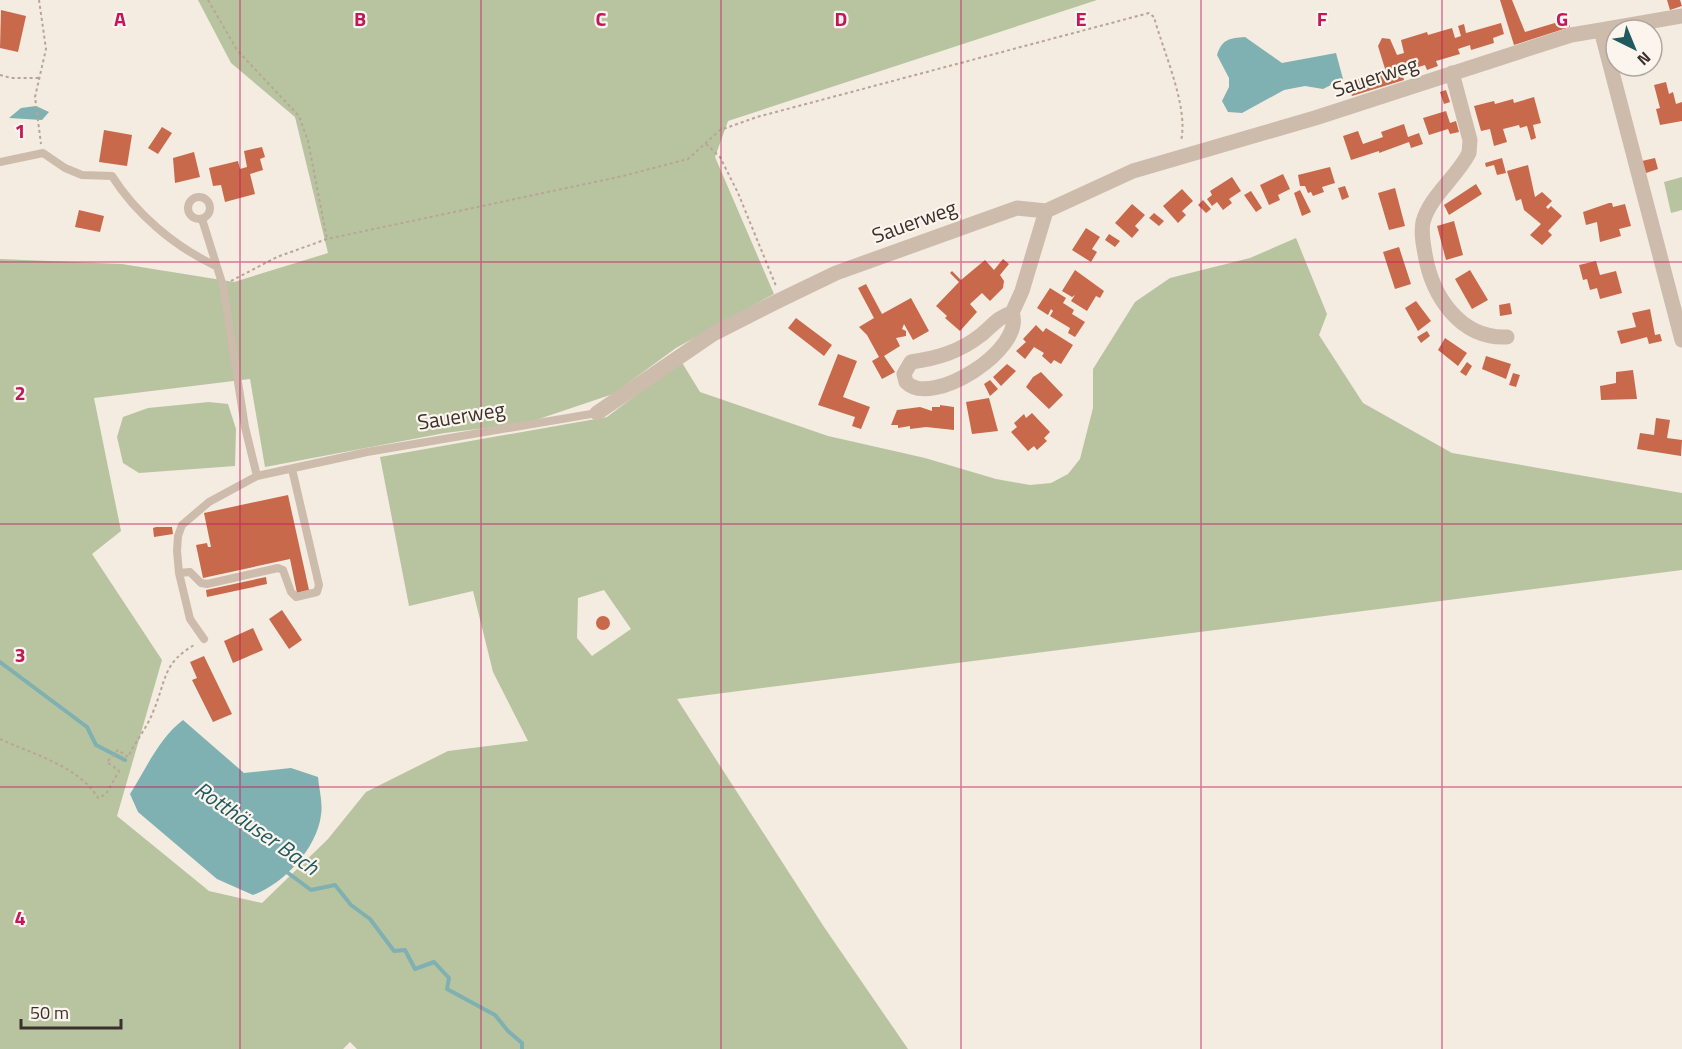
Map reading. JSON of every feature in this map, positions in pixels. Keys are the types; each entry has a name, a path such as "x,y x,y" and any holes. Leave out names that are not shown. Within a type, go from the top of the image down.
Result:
{"street":[{"name":"Sauerweg","path":"597,413 713,334 778,300 836,273 983,218 1017,208 1046,211 1133,171 1571,35 1682,16"},
{"path":"1601,30 1682,340"},
{"path":"1452,73 1470,140 1469,153 1424,221 1422,235 1426,263 1434,287 1447,308 1458,320 1484,334 1507,337"},
{"path":"1012,313 1004,315 981,336 951,354 936,359 911,362 904,374 906,382 916,388 938,386 961,379 982,367 995,355 1006,338 1014,318 1012,313 1022,291 1046,211"}],"lane":[{"path":"0,162 43,153 65,168 82,174 112,176 132,203 177,244 216,266"},
{"path":"202,219 223,286 246,428 257,476"},
{"name":"Sauerweg","path":"204,639 190,620 179,573 178,536 182,525 209,502 257,476 368,452 597,413"},
{"path":"179,573 190,572 201,583 207,584 278,568 283,570 291,592 296,597 317,592 319,585 292,469"}],"path":[{"path":"39,0 46,49 36,88 36,109 43,153"},
{"path":"208,0 237,50 299,116 308,141 327,239"},
{"path":"223,286 278,257 327,239 623,176 688,159 720,130 757,117 1149,13 1154,17 1179,103 1184,130 1174,160"},
{"path":"0,75 12,78 39,78"},
{"path":"706,144 720,157 738,193 774,278 778,300"},
{"path":"0,739 78,776 92,788 98,798 106,794 119,771 107,762 118,750 128,757 153,713 166,676 177,655 204,639"}],"green space":[{"path":"198,0 1097,0 728,121 715,157 774,294 676,348 613,394 527,423 445,433 265,467 250,379 94,398 121,531 92,554 162,660 117,816 209,891 262,903 328,839 366,792 448,751 528,741 493,672 473,591 409,606 380,457 607,417 681,361 700,392 828,436 925,458 996,479 1030,485 1051,483 1068,474 1080,459 1093,408 1093,369 1135,302 1170,278 1250,258 1296,238 1327,314 1319,335 1363,403 1452,453 1682,493 1682,570 677,699 824,927 908,1049 357,1049 350,1042 343,1049 0,1049 0,259 122,264 234,282 328,253 295,117 231,63","holes":["604,590 631,629 592,656 577,638 578,598"]},
{"path":"1682,177 1682,210 1671,213 1664,182"},
{"path":"209,402 228,404 236,429 235,466 139,473 123,463 117,437 123,417 148,408"}],"water":[{"path":"1245,37 1282,63 1336,53 1343,79 1323,89 1305,86 1284,90 1242,113 1228,112 1222,101 1229,87 1229,78 1217,55 1227,40"},
{"path":"36,106 49,112 42,120 9,118 21,108"},
{"path":"183,720 244,773 291,768 318,777 321,810 313,840 287,874 265,890 253,895 217,879 138,812 130,794 160,745 174,727"}],"building":[{"path":"1500,0 1512,0 1525,32 1558,22 1556,16 1566,14 1570,27 1514,45"},
{"path":"1667,0 1680,0 1682,6 1670,10"},
{"path":"1,10 26,16 18,52 0,48"},
{"path":"1501,23 1504,34 1493,38 1494,43 1471,50 1470,45 1458,49 1460,54 1436,61 1438,66 1427,70 1425,65 1402,72 1404,80 1352,96 1346,82 1386,72 1378,46 1382,38 1390,39 1397,55 1404,53 1401,40 1427,32 1428,35 1452,28 1455,38 1461,36 1458,26 1464,24 1466,33"},
{"path":"1666,82 1669,94 1673,92 1676,104 1682,102 1682,121 1660,125 1656,109 1660,108 1654,85"},
{"path":"1446,90 1450,102 1444,104 1440,92"},
{"path":"1534,97 1541,123 1533,125 1536,138 1531,140 1527,126 1520,128 1519,125 1503,129 1507,142 1494,146 1490,129 1481,131 1474,106 1513,99 1514,103"},
{"path":"1446,111 1450,123 1456,121 1459,132 1450,134 1448,129 1429,135 1423,118"},
{"path":"1404,124 1408,137 1419,133 1423,144 1411,148 1409,142 1351,160 1343,136 1358,131 1363,144 1383,137 1381,132"},
{"path":"162,127 172,133 158,154 148,148"},
{"path":"104,130 132,135 127,166 99,162"},
{"path":"262,147 265,157 260,159 263,170 250,174 255,194 225,202 221,185 213,186 209,168 238,161 240,169 247,167 244,151"},
{"path":"194,152 200,177 175,183 173,158"},
{"path":"1502,158 1506,173 1497,175 1494,165 1486,167 1485,163"},
{"path":"1655,158 1658,169 1646,173 1642,161"},
{"path":"1528,165 1535,197 1542,192 1552,201 1546,207 1548,209 1551,206 1562,216 1548,231 1552,235 1542,245 1530,235 1541,224 1524,210 1521,199 1516,201 1507,171"},
{"path":"1330,167 1335,183 1322,187 1324,192 1313,196 1311,192 1308,193 1305,186 1300,186 1298,175"},
{"path":"1283,174 1290,189 1278,195 1280,200 1269,205 1260,185"},
{"path":"1232,177 1241,191 1229,199 1232,203 1223,210 1217,202 1212,206 1207,199 1212,195 1210,191"},
{"path":"1476,184 1482,194 1449,215 1444,205"},
{"path":"1345,186 1349,197 1342,200 1338,188"},
{"path":"1395,188 1405,226 1389,230 1378,193"},
{"path":"1182,189 1193,201 1182,211 1186,215 1178,223 1163,206"},
{"path":"1300,190 1311,212 1302,216 1294,193"},
{"path":"1251,191 1262,208 1256,212 1244,195"},
{"path":"1203,200 1211,209 1206,213 1198,205"},
{"path":"1612,203 1613,207 1625,204 1631,226 1619,229 1621,236 1600,242 1597,222 1586,225 1583,212"},
{"path":"1132,204 1145,215 1135,226 1139,230 1132,238 1115,223"},
{"path":"79,210 104,216 100,232 75,227"},
{"path":"1154,213 1164,221 1159,226 1149,218"},
{"path":"1454,221 1463,255 1446,260 1437,226"},
{"path":"1086,228 1100,237 1092,249 1097,252 1091,262 1072,250"},
{"path":"1109,234 1120,241 1115,247 1105,240"},
{"path":"1399,247 1411,284 1395,289 1383,252"},
{"path":"1003,259 1009,264 1000,275 1004,281 1003,288 990,301 982,293 970,304 977,312 960,331 945,318 947,316 936,306 959,282 950,273 952,271 961,280 985,260 994,270"},
{"path":"1596,261 1600,275 1616,271 1622,293 1600,299 1597,288 1590,290 1587,279 1583,280 1579,265"},
{"path":"1075,270 1104,291 1100,298 1096,296 1087,311 1071,301 1075,295 1072,297 1062,291"},
{"path":"1470,270 1488,300 1472,309 1455,279"},
{"path":"866,284 882,314 911,298 929,331 913,340 904,324 902,329 906,331 906,336 896,338 900,346 884,356 895,372 882,379 872,361 879,357 867,335 859,327 874,318 858,288"},
{"path":"1050,288 1066,298 1063,303 1074,310 1072,314 1085,322 1075,337 1068,333 1070,328 1050,316 1053,311 1051,309 1048,315 1037,308"},
{"path":"1416,301 1431,321 1418,331 1405,308"},
{"path":"1510,303 1512,314 1500,316 1499,305"},
{"path":"1650,309 1655,335 1660,334 1662,341 1649,344 1647,337 1621,344 1617,331 1636,327 1632,313"},
{"path":"796,318 832,345 824,356 788,328"},
{"path":"1036,325 1043,332 1046,328 1073,345 1061,364 1054,360 1051,364 1042,356 1044,353 1034,347 1025,359 1016,351 1026,342 1023,339"},
{"path":"1427,331 1430,336 1421,343 1417,337"},
{"path":"1445,338 1467,353 1458,366 1438,350"},
{"path":"838,354 857,361 843,397 870,407 861,429 852,426 855,417 818,405"},
{"path":"1486,356 1511,364 1506,379 1482,369"},
{"path":"1467,362 1472,366 1466,376 1460,372"},
{"path":"1007,364 1016,371 1001,386 993,377"},
{"path":"1633,370 1637,399 1601,400 1600,386 1616,383 1616,372"},
{"path":"1041,372 1063,395 1049,409 1026,387 1033,377"},
{"path":"1513,373 1520,375 1516,387 1509,385"},
{"path":"990,380 998,389 990,396 984,384"},
{"path":"989,398 998,431 972,434 966,402"},
{"path":"940,405 954,407 954,430 926,427 910,429 910,426 898,428 898,425 891,425 897,410 920,407 932,411 932,407 940,407"},
{"path":"1032,413 1050,432 1044,438 1047,441 1037,450 1034,446 1028,451 1011,432 1017,427 1014,423 1024,414 1026,418"},
{"path":"1656,418 1670,420 1667,438 1682,440 1681,456 1637,449 1640,433 1654,435"},
{"path":"288,495 309,590 297,593 290,559 203,578 196,545 207,543 208,547 211,547 204,513"},
{"path":"172,527 173,534 154,537 153,528"},
{"path":"266,577 267,584 207,597 206,590"},
{"path":"282,610 302,640 289,649 269,619"},
{"path":"603,616 608,618 610,623 608,628 603,630 598,628 596,623 598,618"},
{"path":"253,628 263,650 233,663 224,641"},
{"path":"204,656 232,714 213,722 192,680 197,678 190,662"}],"waterway":[{"name":"Rotthäuser Bach","path":"0,662 87,727 96,745 125,760"},
{"name":"Rotthäuser Bach","path":"284,870 311,890 335,885 351,905 370,919 394,951 405,950 415,969 434,962 449,978 447,989 495,1015 522,1043 522,1049"}]}
